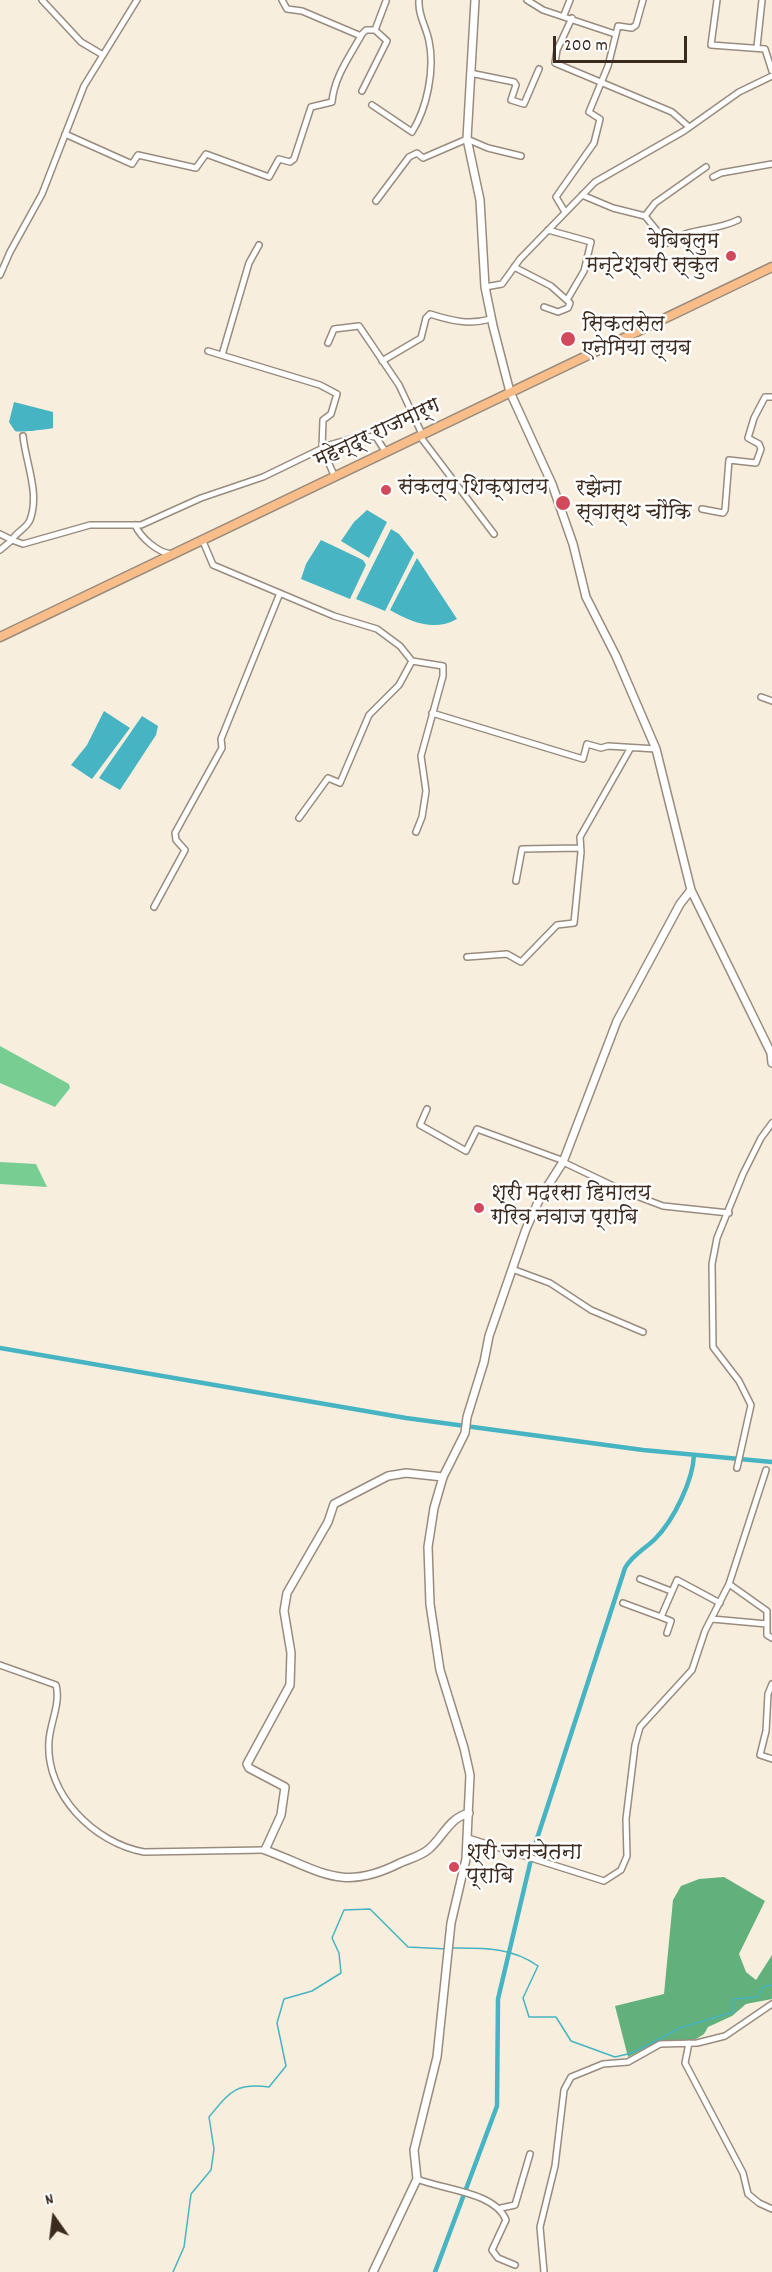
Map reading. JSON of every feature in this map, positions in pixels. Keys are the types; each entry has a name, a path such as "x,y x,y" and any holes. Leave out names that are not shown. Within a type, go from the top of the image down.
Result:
{"highway":[{"name":"महेन्द्र राजमार्ग","path":"0,636 772,267"}],"street":[{"path":"42,0 81,42 103,55"},
{"path":"0,275 42,194 84,86 137,0"},
{"path":"282,0 287,9 302,11 361,36"},
{"path":"372,105 412,132 418,123 429,81 430,63 429,41 418,14 419,0"},
{"path":"475,0 467,139 480,200 484,288 510,392 552,484 573,544 586,597 616,656 656,749 691,890 771,1053 772,1063"},
{"path":"527,0 543,10 564,15 615,34"},
{"path":"564,15 570,0"},
{"path":"565,212 556,197 594,143 600,119 589,112 608,66 615,34 618,26 632,28 636,25 643,0"},
{"path":"717,0 711,45 757,47 767,50 772,70"},
{"path":"757,47 762,0"},
{"path":"375,30 387,1"},
{"path":"572,18 562,44 557,50 555,63 584,73 600,83 672,112 689,127"},
{"path":"65,134 132,164 138,156 196,168 206,153 269,177 279,159 290,162 294,159 311,106 332,102 333,86 361,36 366,30 375,30 387,41 362,91"},
{"path":"470,74 514,82 516,85 511,100 524,104 539,69"},
{"path":"484,288 502,284 514,267 595,182 689,127 739,92 772,76"},
{"path":"376,201 409,157 417,153 423,158 467,139 488,148 521,156"},
{"path":"713,177 721,173 772,164"},
{"path":"645,216 655,203 706,167"},
{"path":"582,195 613,208 645,216 667,243 679,234 697,229 722,228 738,220"},
{"path":"544,308 558,312 568,308 567,300 584,271 591,242 548,230"},
{"path":"222,355 249,263 259,245"},
{"path":"514,267 551,286 567,300"},
{"path":"382,361 421,338 426,318 430,314 453,322 471,323 491,319"},
{"path":"328,344 334,329 359,326 399,385 420,435 494,534"},
{"path":"207,351 329,388 337,394 331,414 323,420 322,448 334,475"},
{"path":"702,509 723,513 729,460 756,463 759,444 748,438 759,407 765,397 772,397"},
{"path":"0,550 30,520 35,493 28,473 23,436"},
{"path":"0,534 23,544 90,525 135,525 151,522 211,494 263,477 322,448 352,438 376,437 385,451"},
{"path":"135,525 142,537 162,553 172,554"},
{"path":"202,539 213,565 334,616 376,629 400,646 412,661 442,666 443,676 421,756 426,791 422,817 416,832"},
{"path":"154,906 185,850 176,840 175,833 222,748 221,739 280,593"},
{"path":"299,818 328,778 340,783 369,715 399,685 412,661"},
{"path":"761,697 772,701"},
{"path":"432,713 584,759 587,744 601,748 608,746 656,749"},
{"path":"467,957 507,954 521,962 557,925 574,923 580,837 630,749"},
{"path":"516,880 522,849 580,848"},
{"path":"373,2272 417,2179 414,2150 437,2057 448,1953 468,1838 468,1762 440,1670 428,1571 431,1526 443,1477 465,1433 467,1417 484,1362 489,1336 534,1209 563,1161 617,1021 669,924 691,890"},
{"path":"427,1109 420,1125 466,1150 477,1129 563,1161 626,1192 663,1206 729,1213"},
{"path":"738,1466 751,1405 739,1381 713,1347 712,1264 717,1238 749,1161 772,1123"},
{"path":"512,1269 550,1283 591,1310 643,1332"},
{"path":"468,1838 604,1881 621,1870 627,1856 626,1819 635,1745 640,1727 692,1670 729,1584 766,1470"},
{"path":"265,1850 281,1815 285,1787 249,1768 247,1764 290,1685 291,1653 284,1611 294,1579 328,1522 337,1500 388,1476 406,1473 443,1477"},
{"path":"640,1579 671,1591"},
{"path":"661,1617 678,1580 720,1603"},
{"path":"729,1584 770,1611 767,1635 772,1638"},
{"path":"623,1603 671,1621 667,1633"},
{"path":"712,1619 767,1624"},
{"path":"0,1665 56,1685 57,1696 49,1742 50,1765 69,1804 96,1833 131,1850 144,1852 265,1850 321,1874 358,1879 384,1871 428,1850 454,1820 469,1813"},
{"path":"772,1684 768,1694 766,1731 760,1755 772,1759"},
{"path":"544,2272 540,2227 555,2166 563,2096 568,2081 574,2075 597,2066 628,2062 660,2044 689,2043 728,2035 772,2004"},
{"path":"689,2043 685,2063 743,2173 748,2194 759,2203 772,2209"},
{"path":"501,2208 515,2205 530,2154"},
{"path":"417,2179 485,2199 501,2208 506,2220 492,2250 498,2258 514,2265"}],"green space":[{"path":"0,1046 69,1084 70,1088 55,1107 0,1083"},
{"path":"0,1162 36,1164 47,1187 0,1184"},
{"path":"724,1877 765,1901 739,1954 746,1972 756,1980 772,1955 772,1999 746,2004 732,2016 708,2027 704,2034 693,2041 672,2040 656,2043 628,2057 615,2006 664,1994 673,1900 681,1886 699,1879"}],"water":[{"path":"14,402 53,412 53,428 15,431 9,422"},
{"path":"367,510 387,522 369,558 341,541 354,522"},
{"path":"391,529 399,534 414,553 385,611 356,599"},
{"path":"321,540 363,560 366,565 350,599 301,579 306,564"},
{"path":"417,558 457,619 440,625 423,624 390,610"},
{"path":"104,711 130,728 92,779 71,765 87,745"},
{"path":"142,716 158,726 156,735 120,790 99,778"}],"waterway":[{"path":"0,1348 406,1418 643,1450 772,1462"},
{"path":"435,2272 497,2106 498,1999 533,1851 625,1568 655,1539 669,1521 686,1488 694,1455"},
{"path":"173,2272 184,2247 191,2194 211,2170 214,2149 209,2117 234,2091 248,2086 269,2087 286,2066 277,2023 284,1999 312,1991 341,1973 339,1953 332,1938 344,1910 370,1909 408,1947 447,1949"},
{"path":"452,1948 508,1952 538,1966 523,1998 529,2017 556,2017 571,2041 615,2057 632,2053 680,2028 733,2012 734,1999 758,1997 763,1987 772,1985"}],"place":[{"name":"बेबिब्लुम मन्टेश्वरी स्कुल","path":"731,256"},
{"name":"सिकलसेल एनेमिया ल्यब","path":"568,339"},
{"name":"संकल्प शिक्षालय","path":"386,490"},
{"name":"रझेना स्वास्थ चौकि","path":"563,503"},
{"name":"श्री मदरसा हिमालय गरिव नवाज प्राबि","path":"479,1208"},
{"name":"श्री जनचेतना प्राबि","path":"454,1867"}]}
